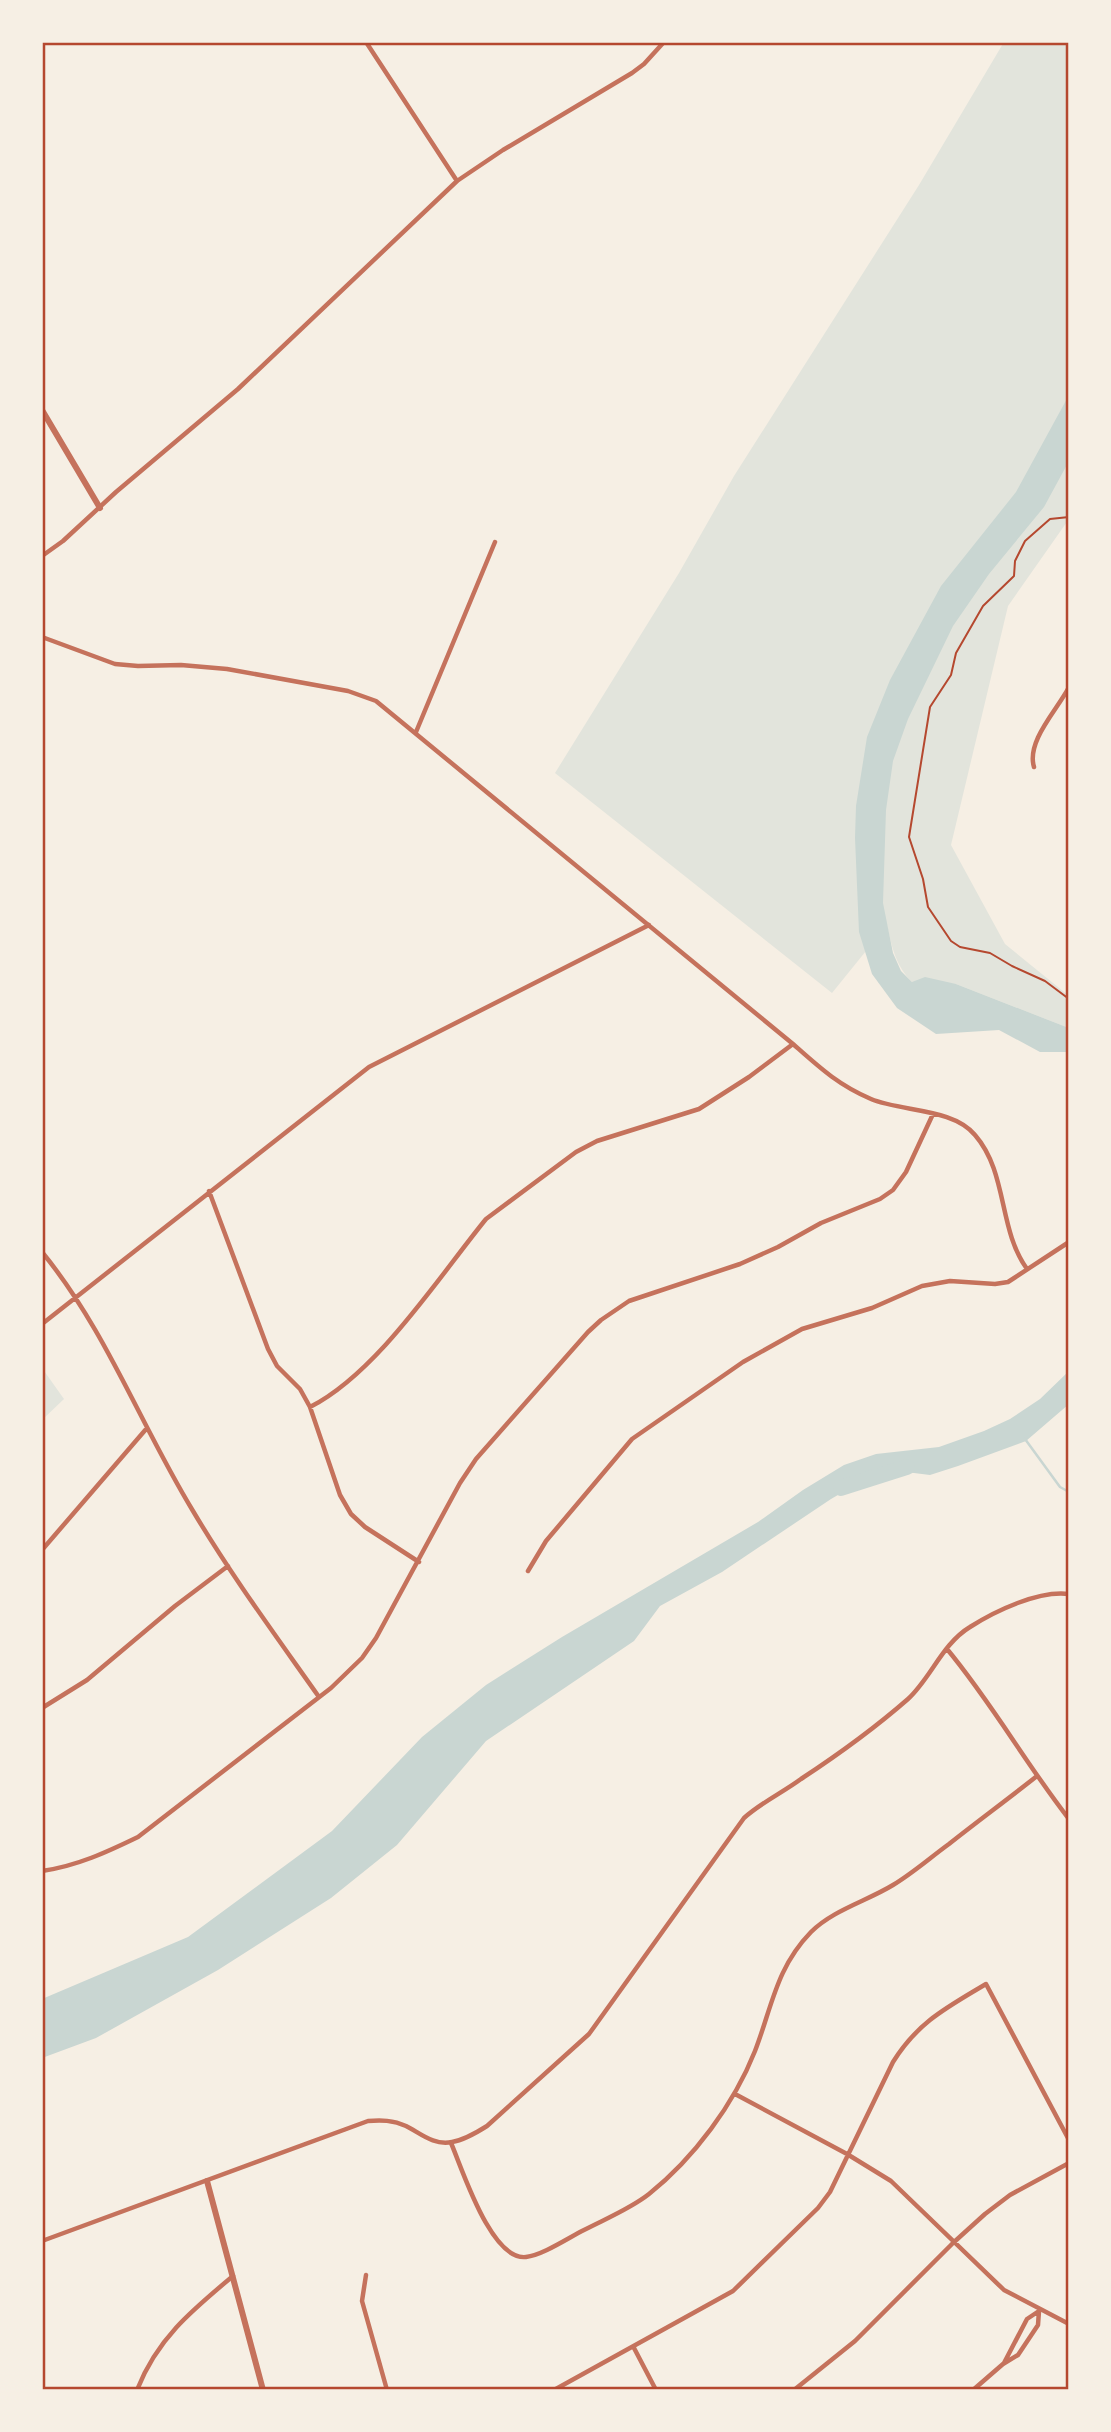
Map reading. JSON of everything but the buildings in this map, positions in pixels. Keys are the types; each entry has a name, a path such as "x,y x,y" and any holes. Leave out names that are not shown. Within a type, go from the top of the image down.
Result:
{"street":[{"path":"366,42 457,181"},
{"path":"42,556 63,541 116,492 238,389 457,181 503,150 632,73 664,42"},
{"path":"42,410 100,508"},
{"path":"416,732 495,542"},
{"path":"42,637 115,664 204,666 348,691 376,701 832,1079 874,1100 964,1124 976,1135 991,1160 1011,1238 1027,1269"},
{"path":"1034,767 1032,752 1035,742 1069,687"},
{"path":"42,1324 369,1067 649,925"},
{"path":"310,1407 330,1397 387,1342 496,1210 576,1152 597,1141 690,1112 713,1102 793,1044"},
{"path":"42,1871 76,1864 138,1837 318,1697 362,1658 376,1638 460,1483 476,1459 601,1320 629,1301 647,1293 740,1264 821,1223 880,1199 893,1190 906,1172 933,1114"},
{"path":"209,1191 268,1349 277,1366 300,1389 310,1407 340,1495 351,1514 365,1527 419,1562"},
{"path":"528,1571 547,1541 632,1439 743,1362 802,1329 872,1308 922,1286 937,1282 1008,1282 1069,1241"},
{"path":"42,1252 76,1297 97,1331 192,1511 318,1697"},
{"path":"42,1550 147,1428"},
{"path":"42,1708 105,1666 175,1606 228,1566"},
{"path":"42,2241 368,2121 392,2122 426,2138 451,2143 473,2135 487,2126 584,2040 744,1818 760,1804 810,1773 909,1698 960,1634 994,1614 1041,1595 1056,1592 1069,1594"},
{"path":"947,1649 993,1708 1037,1776 1069,1819"},
{"path":"451,2143 480,2216 508,2250 517,2256 526,2257 616,2214 648,2194 700,2143 735,2094 755,2050 778,1978 812,1931 844,1910 893,1885 1037,1776"},
{"path":"554,2390 733,2291 757,2270 818,2208 830,2192 893,2062 916,2029 937,2013 986,1984 1069,2140"},
{"path":"735,2094 847,2154 891,2181 1004,2290 1039,2311 1069,2324"},
{"path":"794,2390 855,2341 953,2243 1010,2195 1069,2163"},
{"path":"206,2181 263,2390"},
{"path":"366,2275 362,2301 387,2390"},
{"path":"136,2390 146,2367 162,2342 189,2313 233,2276"},
{"path":"973,2390 1003,2364 1018,2355 1038,2325 1039,2311"},
{"path":"1003,2364 1027,2319 1039,2311"},
{"path":"634,2348 656,2390"}],"path":[{"path":"1069,517 1050,519 1025,541 1015,561 1014,576 983,606 956,653 951,675 930,708 909,837 923,879 928,907 951,941 960,947 990,953 1045,981 1069,999"}],"shaded area":[{"path":"1004,42 1069,42 1069,519 1008,606 951,845 1005,944 1069,996 1069,1028 956,984 912,982 898,963 887,925 832,993 555,773 679,573 734,476 919,185"},
{"path":"1069,395 1069,461 1044,507 989,574 953,626 908,719 893,761 886,810 883,903 893,953 901,971 912,982 925,977 956,984 1069,1028 1069,1052 1040,1052 999,1030 936,1034 897,1008 872,974 859,932 856,806 867,737 890,680 941,586 1016,492"},
{"path":"42,1368 64,1399 42,1420"},
{"path":"1069,1371 1069,1404 1026,1441 930,1475 906,1472 874,1474 831,1499 722,1572 660,1606 634,1641 486,1741 397,1845 331,1898 218,1970 96,2038 42,2058 42,1999 188,1937 332,1831 422,1737 486,1685 562,1637 758,1522 844,1465 876,1454 939,1447 984,1431 1010,1419 1040,1399"}],"waterway":[{"path":"1025,1439 1060,1487 1069,1492"},
{"path":"841,1488 907,1467"}]}
